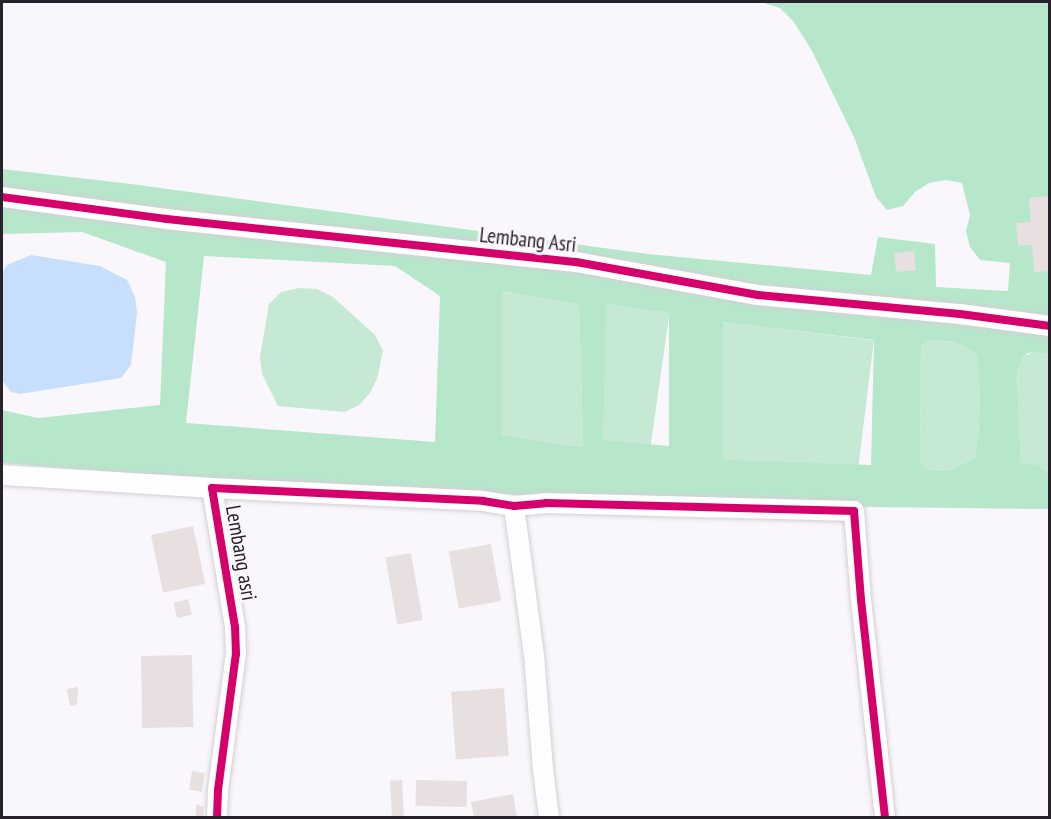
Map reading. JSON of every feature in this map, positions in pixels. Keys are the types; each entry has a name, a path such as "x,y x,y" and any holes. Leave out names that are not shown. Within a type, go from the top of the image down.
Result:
{"street":[{"name":"Lembang Asri","path":"2,197 177,221 576,262 758,295 960,314 1050,326"},
{"path":"2,475 212,488"},
{"name":"Lembang asri","path":"217,818 218,790 236,654 235,627 212,488 483,501 514,506 546,503 854,511 861,600 885,818"},
{"path":"514,506 534,655 549,818"}],"green space":[{"path":"760,2 1049,2 1049,354 1028,353 1022,358 1017,373 1021,463 1037,465 1049,472 1049,509 873,507 548,497 408,487 252,483 2,463 2,410 38,418 160,405 166,262 82,232 2,234 2,169 131,184 648,254 871,275 878,237 935,244 936,287 1008,291 1010,263 980,260 970,247 966,231 970,215 962,183 946,180 929,183 915,192 903,206 887,210 876,197 854,137 812,51 794,22 780,8","holes":["204,256 395,266 440,296 435,442 186,423","502,291 579,304 583,447 502,435","606,304 669,313 669,446 603,440","723,322 874,340 871,465 723,460","928,340 956,342 977,354 980,399 978,439 974,458 951,470 934,471 926,468 920,462 921,345"]},
{"path":"299,288 317,289 333,297 375,335 383,351 377,379 370,393 359,405 345,412 278,406 262,374 260,357 269,304 281,292"},
{"path":"502,291 579,303 583,447 502,435"},
{"path":"606,304 669,313 650,448 587,439"},
{"path":"723,322 874,341 857,477 706,459"},
{"path":"928,340 957,342 977,354 980,399 978,439 974,458 951,470 934,471 926,468 920,462 921,345"},
{"path":"1037,351 1049,354 1049,472 1037,465 1021,464 1017,373 1022,357"}],"water":[{"path":"31,255 100,266 127,280 135,297 137,313 131,365 121,378 20,394 11,392 3,382 2,273 7,265"}],"building":[{"path":"1050,196 1050,271 1034,272 1032,245 1018,246 1016,223 1031,222 1029,198"},
{"path":"914,251 916,270 896,272 894,253"},
{"path":"193,526 205,584 163,593 151,535"},
{"path":"491,544 501,601 459,609 449,551"},
{"path":"411,553 423,620 397,624 385,558"},
{"path":"188,599 192,615 177,618 173,603"},
{"path":"192,655 193,727 142,728 141,656"},
{"path":"78,687 77,705 70,706 67,689"},
{"path":"504,688 509,756 456,760 451,692"},
{"path":"192,771 205,773 202,792 189,790"},
{"path":"402,780 404,816 392,817 390,781"},
{"path":"416,780 467,781 467,807 416,806"},
{"path":"513,794 517,818 474,818 471,802"},
{"path":"196,804 204,807 203,818 196,818"}],"cycle path":[{"path":"2,197 166,219 576,262 758,295 960,314 1050,326"},
{"path":"217,818 218,790 236,654 235,627 212,488 483,501 514,506 546,503 854,511 861,600 885,818"}]}
